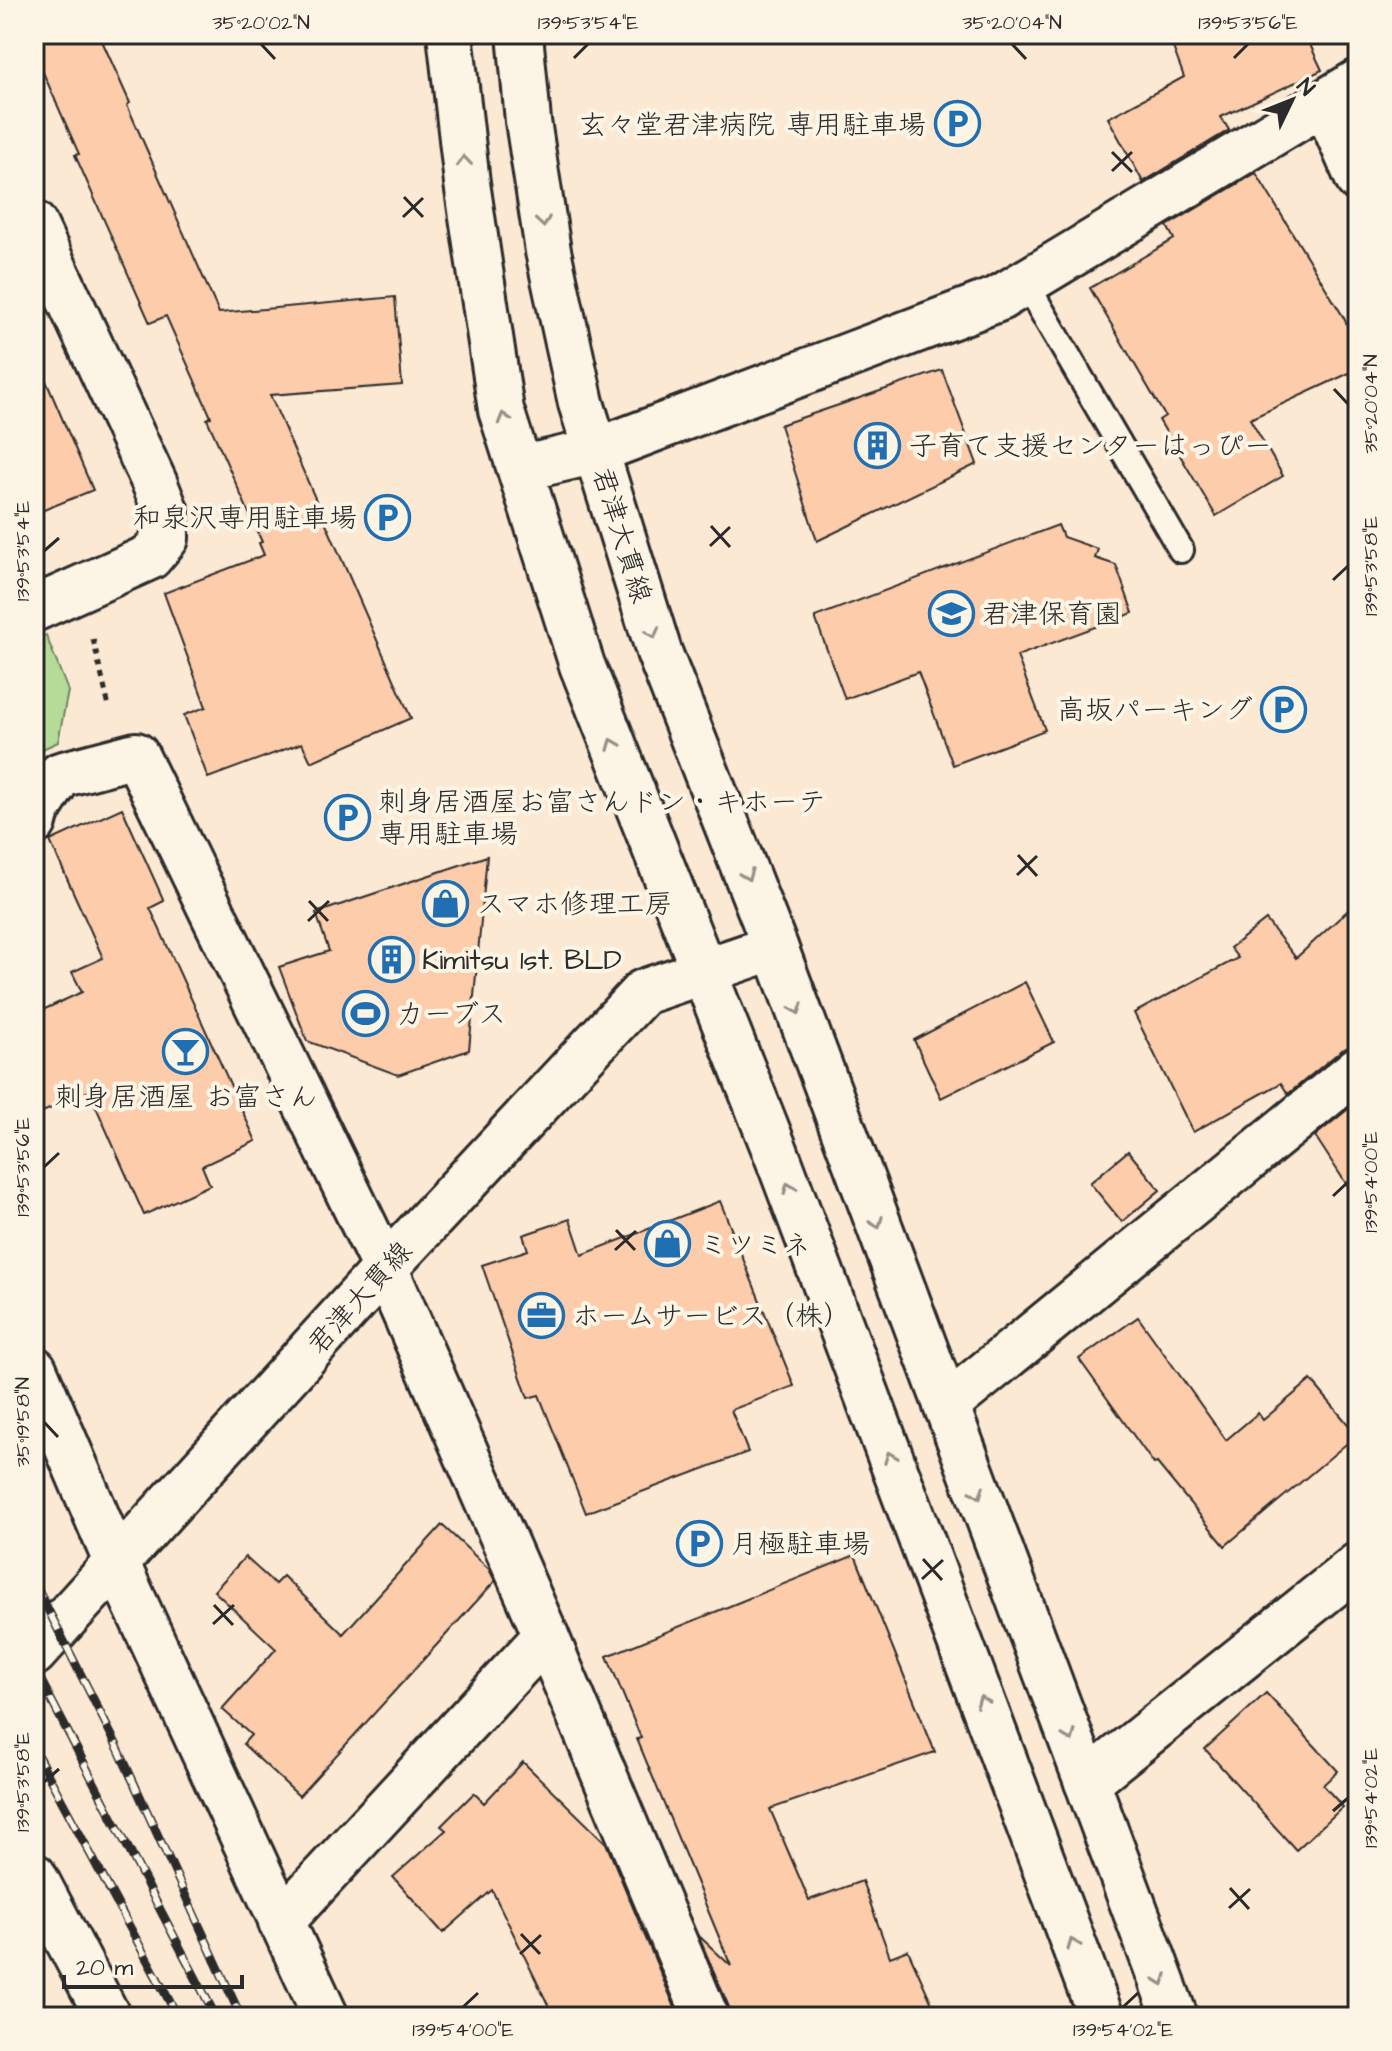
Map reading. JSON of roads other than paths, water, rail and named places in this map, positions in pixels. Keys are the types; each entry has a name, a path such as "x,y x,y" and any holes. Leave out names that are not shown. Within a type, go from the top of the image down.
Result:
{"street":[{"path":"450,34 467,183 501,410 582,665 776,1153 1101,2017"},
{"name":"君津大貫線","path":"34,1653 385,1268 643,992 775,947 659,652 581,403 548,251 528,121 520,34"},
{"path":"520,469 596,451 998,299 1341,92 1358,179"},
{"path":"34,224 166,512 166,538 150,557 34,609"},
{"path":"34,822 37,811 60,775 136,755 385,1268 546,1636 706,2017"},
{"path":"775,947 1175,2017"},
{"path":"946,1406 1358,1069"},
{"path":"34,1369 117,1564 326,2017"},
{"path":"1087,1782 1358,1565"},
{"path":"281,1922 546,1636"},
{"path":"34,1876 108,2017"}],"lane":[{"path":"1025,282 1181,550"}],"railway":[{"path":"34,1582 117,1746 241,2017"},
{"path":"34,1667 216,2017"},
{"path":"34,1749 178,2017"}],"place":[{"name":"玄々堂君津病院 専用駐車場","path":"957,124"},
{"name":"子育て支援センターはっぴー","path":"878,445"},
{"name":"和泉沢専用駐車場","path":"388,517"},
{"name":"君津保育園","path":"951,613"},
{"name":"高坂パーキング","path":"1284,709"},
{"name":"刺身居酒屋お富さんドン・キホーテ 専用駐車場","path":"347,817"},
{"name":"スマホ修理工房","path":"446,903"},
{"name":"Kimitsu 1st. BLD","path":"391,959"},
{"name":"カーブス","path":"365,1013"},
{"name":"刺身居酒屋 お富さん","path":"186,1052"},
{"name":"ミツミネ","path":"668,1244"},
{"name":"ホームサービス（株）","path":"541,1315"},
{"name":"月極駐車場","path":"699,1543"}]}
